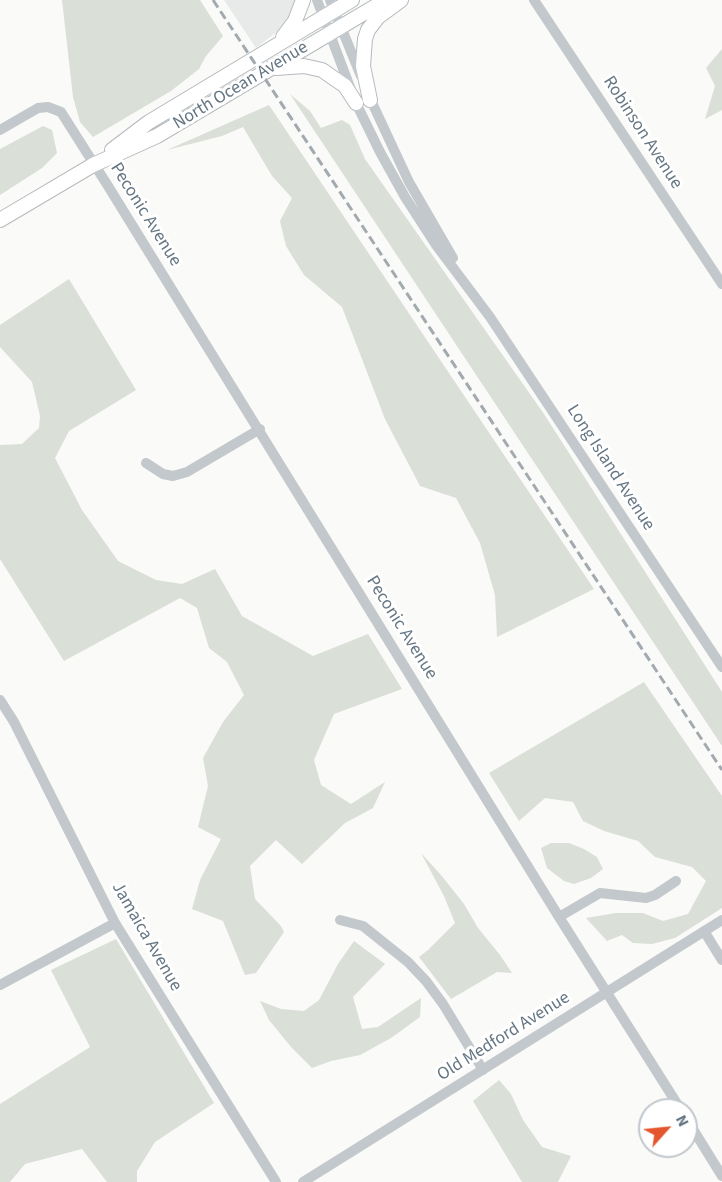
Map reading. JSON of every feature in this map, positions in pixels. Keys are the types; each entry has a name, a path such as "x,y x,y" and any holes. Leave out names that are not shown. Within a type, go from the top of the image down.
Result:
{"main road":[{"path":"277,44 295,21 303,0"},
{"name":"North Ocean Avenue","path":"93,165 149,122 330,9 352,0"},
{"name":"North Ocean Avenue","path":"0,220 93,165 157,136 386,0"},
{"path":"363,101 364,39 378,17 401,0"},
{"path":"271,69 304,66 322,70 363,101"}],"street":[{"name":"Long Island Avenue","path":"317,0 330,9 335,30 380,152 405,197 436,245 470,287 722,668"},
{"name":"Robinson Avenue","path":"534,0 722,284"},
{"name":"Peconic Avenue","path":"0,130 38,108 48,107 61,112 674,1098"},
{"path":"146,462 163,474 173,476 187,472 260,429"},
{"name":"Jamaica Avenue","path":"0,700 14,722 115,923 276,1182"},
{"path":"559,917 600,892 646,898 655,895 676,881"},
{"path":"340,920 363,926 408,962 443,1004 483,1070"},
{"name":"Old Medford Avenue","path":"303,1182 722,920"},
{"path":"0,985 115,923"},
{"path":"704,931 722,960"},
{"path":"698,1137 722,1176"}],"shaded area":[{"path":"62,0 200,0 223,36 206,56 199,69 171,91 93,137 80,122 73,97"},
{"path":"224,0 308,0 310,6 256,48"},
{"path":"722,49 722,110 705,119 715,86 706,68"},
{"path":"290,94 310,111 321,128 342,120 350,125 365,159 544,414 722,692 722,746"},
{"path":"269,105 594,589 497,637 495,595 480,543 456,498 420,486 385,419 342,307 304,275 286,246 280,221 292,198 272,176 243,127 222,136 167,150"},
{"path":"43,126 52,130 57,153 42,168 0,195 0,149"},
{"path":"69,279 136,390 69,431 55,458 82,510 118,561 156,580 182,584 215,569 242,616 313,656 368,634 402,689 334,714 314,760 321,785 351,804 385,782 373,808 345,823 302,864 276,840 250,866 255,899 284,932 256,973 245,975 223,921 192,909 200,880 221,839 198,827 208,786 203,758 223,722 244,695 227,662 209,648 197,608 180,598 64,661 0,559 0,445 22,444 39,428 40,416 32,382 0,347 0,325"},
{"path":"644,682 722,796 722,908 675,938 652,944 633,943 622,935 607,941 586,918 616,913 643,913 663,921 688,914 706,881 692,867 655,857 638,841 604,831 583,821 573,802 545,798 519,821 489,773"},
{"path":"551,843 569,843 584,849 597,857 603,869 591,878 574,884 564,881 547,868 541,848"},
{"path":"421,853 464,904 478,928 512,973 497,972 451,999 419,957 455,923 444,896"},
{"path":"116,939 214,1103 155,1142 137,1171 137,1182 107,1182 82,1149 25,1164 10,1182 0,1182 0,1104 90,1047 51,970"},
{"path":"354,941 385,964 353,997 362,1029 378,1027 421,998 420,1017 391,1038 360,1055 312,1068 269,1020 260,1001 281,1009 304,1011 319,1000 338,964"},
{"path":"499,1080 511,1094 523,1120 542,1147 571,1156 558,1182 522,1182 473,1101"}],"railway":[{"path":"213,0 722,770"}]}
